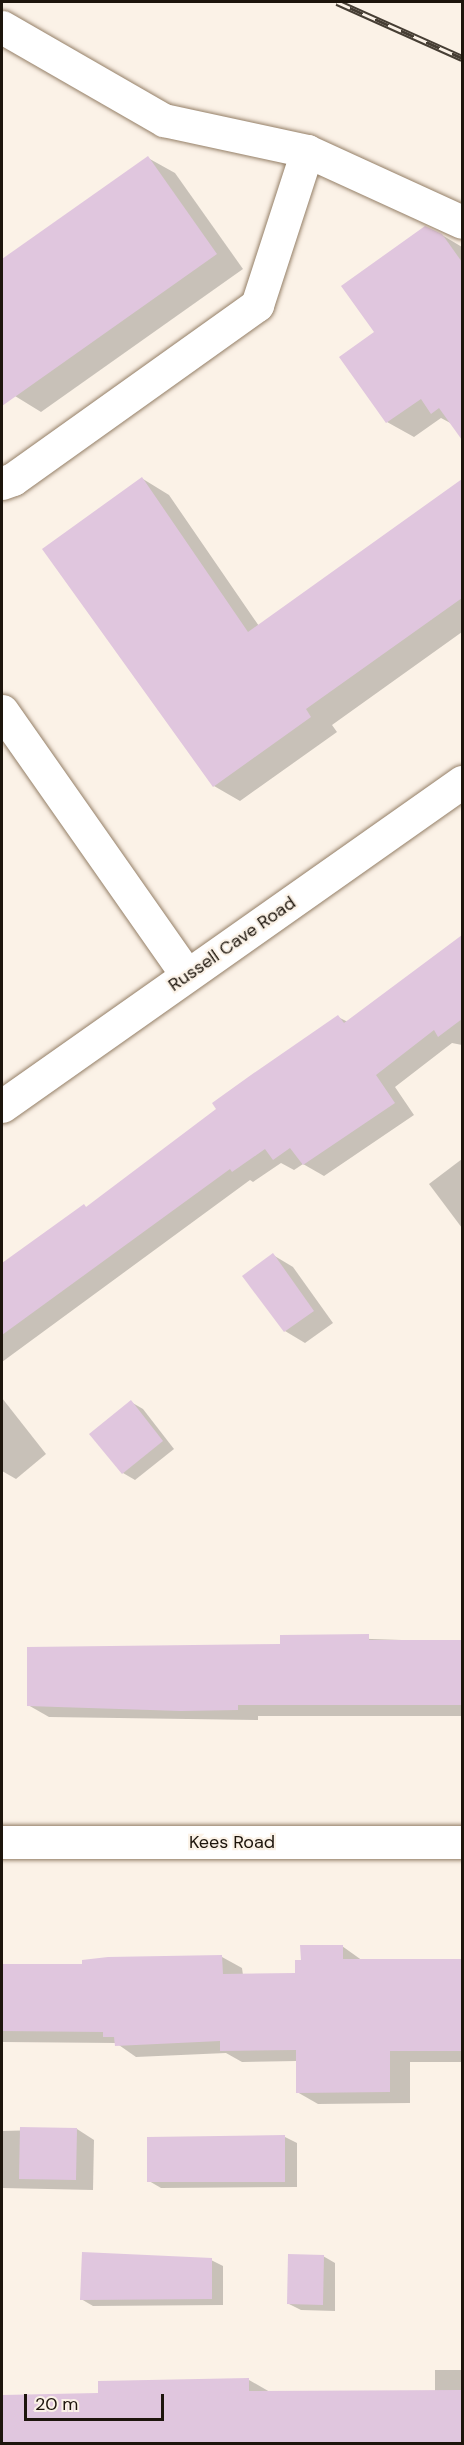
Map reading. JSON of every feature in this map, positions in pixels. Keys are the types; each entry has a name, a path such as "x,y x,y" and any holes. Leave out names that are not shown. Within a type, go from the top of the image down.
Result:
{"street":[{"path":"2,27 164,120 307,151 462,222"},
{"path":"5,475 257,305 307,151"},
{"path":"2,711 187,975"},
{"name":"Russell Cave Road","path":"2,1106 462,782"},
{"name":"Kees Road","path":"2,1842 462,1842"}],"building":[{"path":"148,156 217,254 2,406 2,259"},
{"path":"425,226 442,234 462,262 462,440 439,408 431,414 421,399 386,423 339,357 374,332 341,286"},
{"path":"142,477 248,632 462,479 462,598 306,709 311,717 213,787 42,549"},
{"path":"462,935 462,1019 438,1037 434,1030 376,1075 395,1103 303,1165 290,1148 273,1160 265,1149 232,1172 230,1169 2,1335 2,1263 84,1204 86,1207 216,1109 212,1103 251,1075 338,1015 344,1023"},
{"path":"273,1253 314,1311 284,1332 242,1276"},
{"path":"131,1400 163,1441 122,1474 89,1434"},
{"path":"369,1634 369,1640 462,1640 462,1705 238,1705 238,1710 181,1711 27,1706 27,1647 280,1644 280,1635"},
{"path":"300,1945 343,1945 343,1959 462,1959 462,2051 390,2051 390,2092 296,2093 296,2050 220,2051 220,2041 115,2046 114,2037 103,2037 103,2032 2,2031 2,1964 82,1964 82,1960 108,1957 222,1955 223,1974 295,1973 295,1960 301,1960"},
{"path":"20,2127 77,2128 76,2180 19,2179"},
{"path":"285,2135 285,2182 147,2182 147,2137"},
{"path":"82,2252 212,2258 212,2299 80,2300"},
{"path":"288,2254 324,2255 323,2305 287,2304"},
{"path":"249,2378 249,2391 462,2390 462,2444 2,2444 2,2395 98,2393 98,2381"}],"railway":[{"path":"337,2 462,58"}]}
